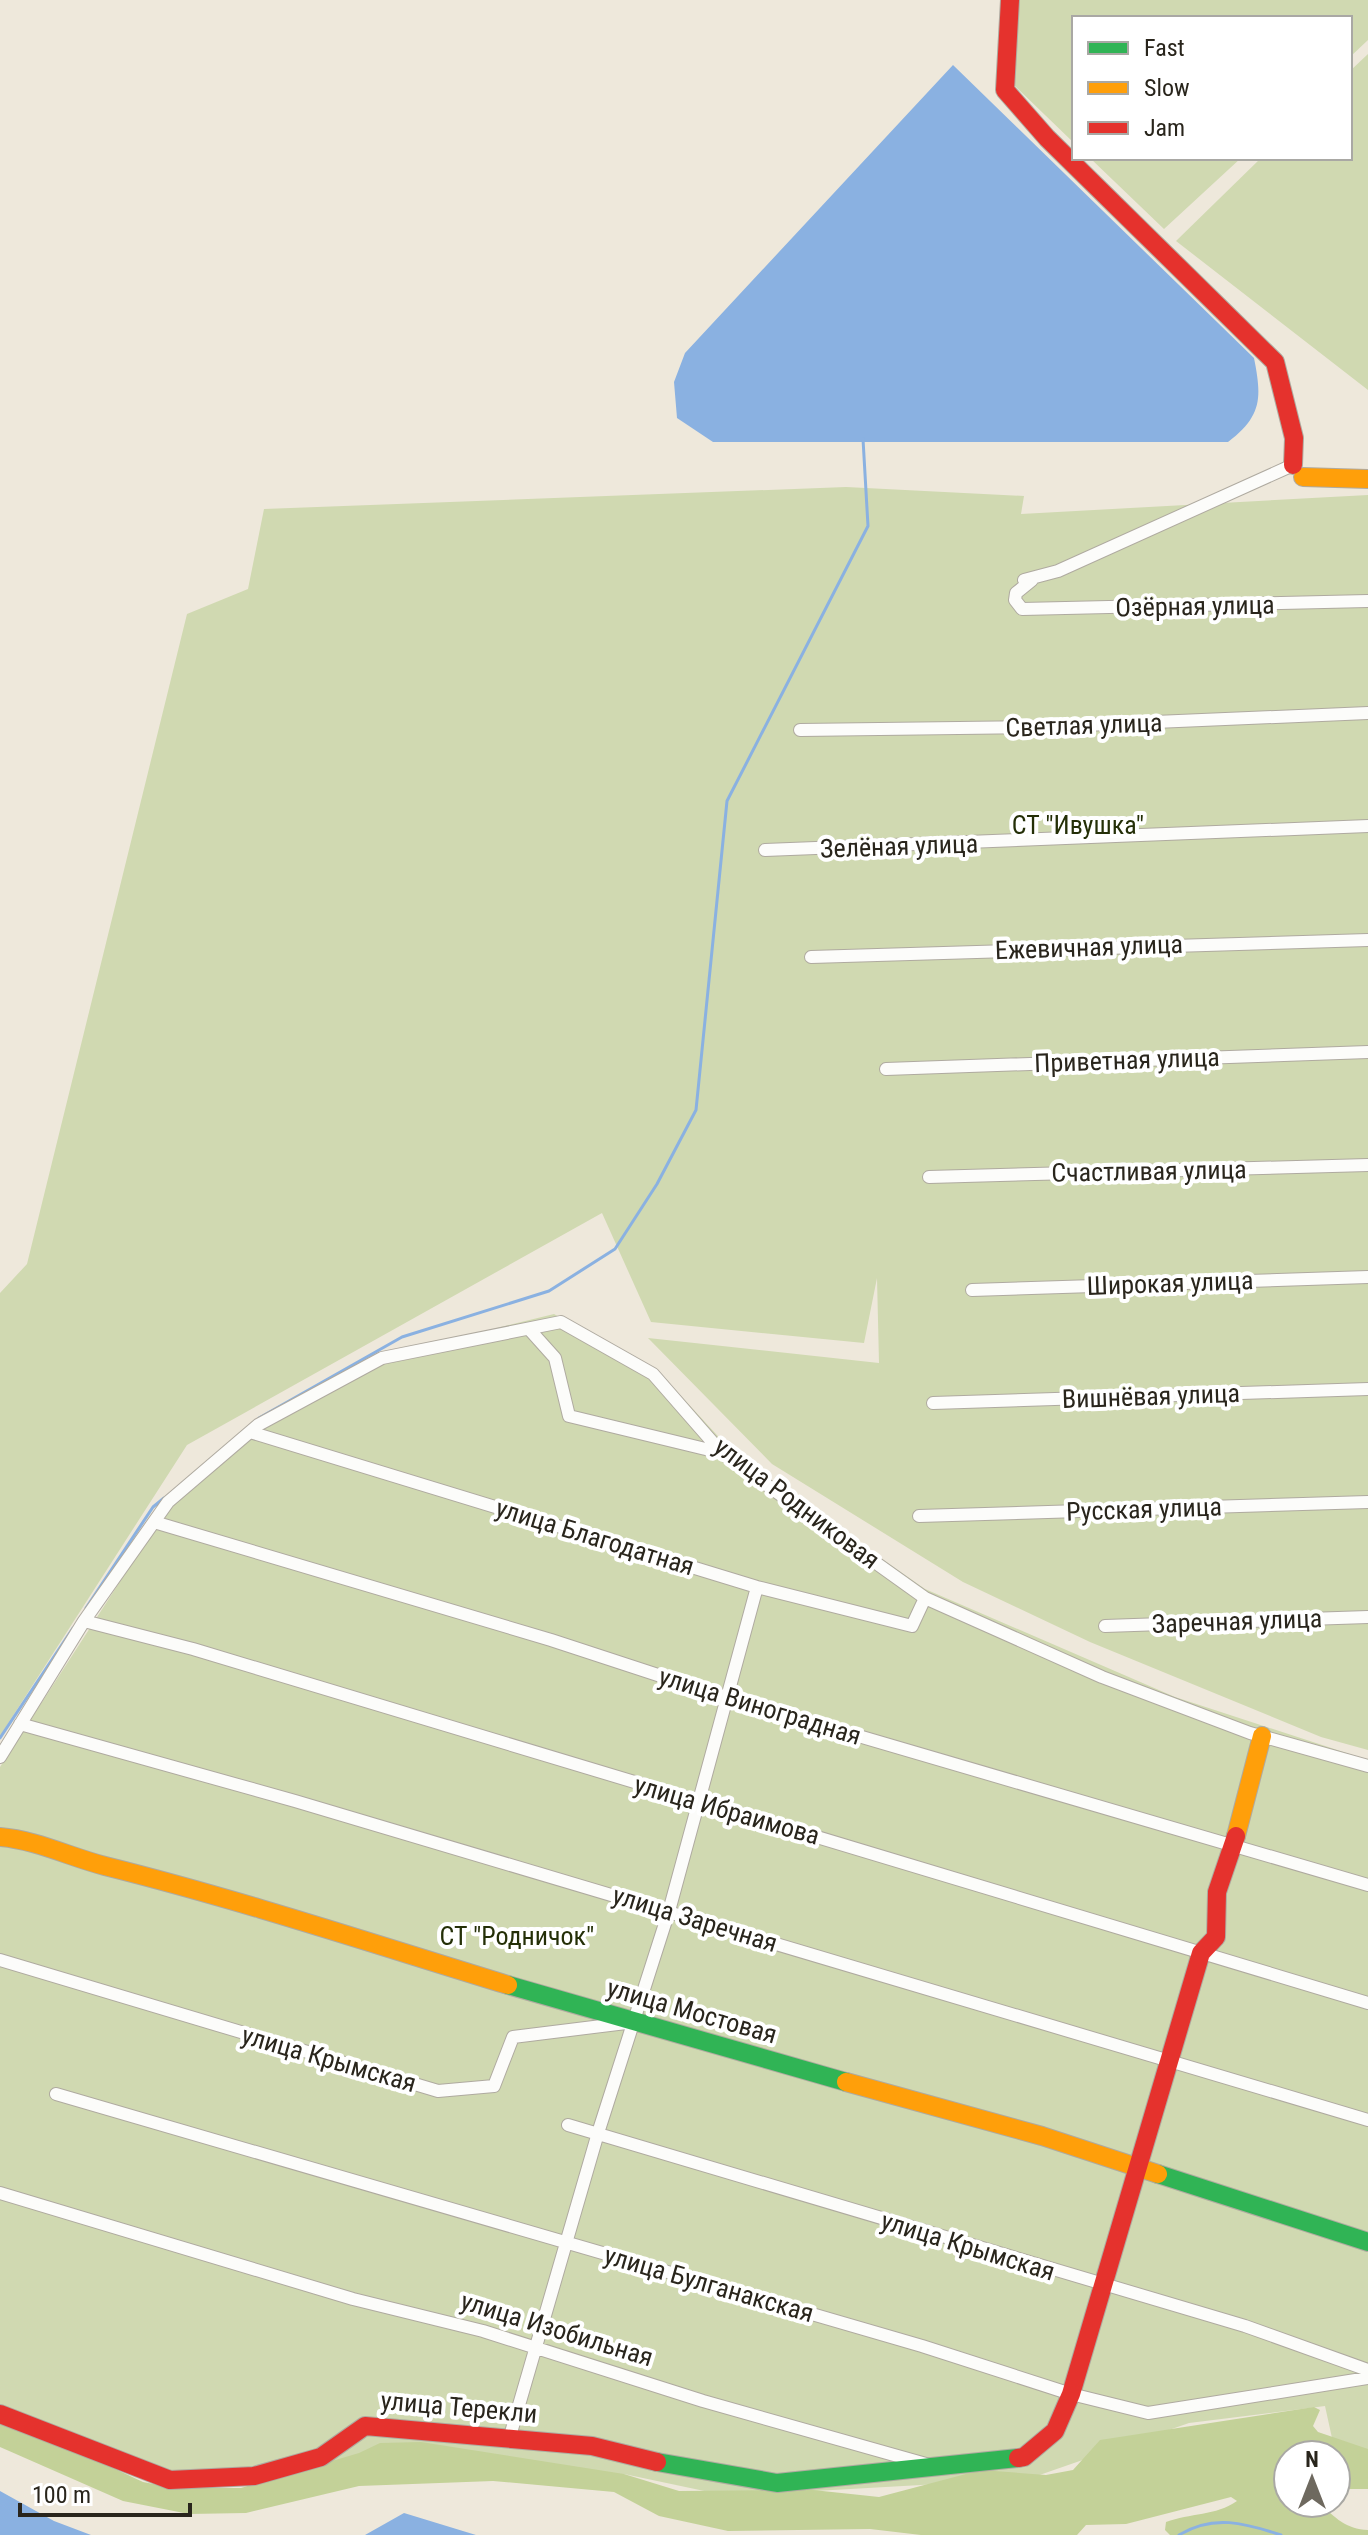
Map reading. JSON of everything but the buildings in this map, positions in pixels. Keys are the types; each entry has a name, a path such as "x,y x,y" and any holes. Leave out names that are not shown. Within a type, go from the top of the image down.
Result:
{"street":[{"path":"1010,0 1005,90 1047,138 1275,362 1303,469"},
{"path":"1017,580 1032,580 1276,475 1303,469 1337,479 1368,479"},
{"name":"Озёрная улица","path":"1032,580 1020,586 1016,593 1015,600 1022,609 1368,601"},
{"name":"Светлая улица","path":"800,730 1038,727 1368,713"},
{"name":"Зелёная улица","path":"765,850 1368,826"},
{"name":"Ежевичная улица","path":"811,957 1368,940"},
{"name":"Приветная улица","path":"886,1069 1368,1052"},
{"name":"Счастливая улица","path":"929,1177 1368,1165"},
{"name":"Широкая улица","path":"972,1290 1368,1277"},
{"name":"улица Родниковая","path":"0,1757 84,1621 168,1502 250,1432 382,1358 561,1322 653,1374 722,1453 925,1598 1102,1677 1262,1736 1368,1766"},
{"path":"529,1329 555,1358 569,1416 722,1453"},
{"name":"Вишнёвая улица","path":"933,1403 1368,1389"},
{"name":"улица Благодатная","path":"250,1432 757,1587 912,1626 925,1598"},
{"name":"Русская улица","path":"919,1516 1368,1502"},
{"name":"улица Виноградная","path":"154,1522 551,1640 725,1697 1368,1885"},
{"path":"510,2436 598,2133 669,1911 757,1587"},
{"name":"Заречная улица","path":"1105,1626 1368,1617"},
{"name":"улица Ибраимова","path":"84,1621 193,1649 488,1741 698,1801 1368,2003"},
{"name":"улица Заречная","path":"20,1724 669,1911 1368,2120"},
{"name":"улица Изобильная","path":"0,2193 353,2299 535,2347 703,2401 934,2467 1024,2457 1055,2431 1071,2394 1201,1953 1216,1937 1217,1892 1234,1845 1262,1736"},
{"name":"улица Мостовая","path":"0,1837 21,1839 85,1861 185,1886 634,2023 1042,2136 1368,2242"},
{"name":"улица Крымская","path":"0,1960 438,2091 494,2086 513,2037 634,2023"},
{"name":"улица Булганакская","path":"56,2094 922,2346 1071,2394 1148,2413 1368,2378"},
{"name":"улица Крымская","path":"568,2125 1245,2326 1368,2370"},
{"name":"улица Терекли","path":"0,2414 18,2418 170,2480 254,2476 321,2457 365,2426 510,2436 592,2446 692,2471 777,2483 934,2467"}],"green space":[{"path":"1019,0 1368,0 1368,40 1352,55 1352,16 1072,16 1072,141 1014,85"},
{"path":"1368,54 1368,390 1176,241 1259,160 1352,160 1352,69"},
{"path":"1092,160 1239,160 1164,229"},
{"name":"СТ \"Ивушка\"","path":"846,487 1024,496 1021,514 1368,495 1368,1750 1321,1737 1090,1642 963,1582 772,1464 648,1338 879,1363 877,1278 864,1343 651,1322 602,1213 187,1445 0,1736 0,1293 27,1264 187,614 248,589 264,509"},
{"name":"СТ \"Родничок\"","path":"554,1314 659,1372 738,1458 925,1589 1175,1697 1368,1760 1368,2464 1352,2467 1352,2439 1332,2439 1325,2406 1189,2423 1028,2479 728,2496 624,2474 181,2474 0,2410 0,1767 165,1512 272,1420 375,1358"},
{"path":"1314,2407 1320,2410 1313,2426 1318,2432 1339,2439 1272,2439 1272,2519 1338,2519 1347,2525 1368,2530 1368,2535 1170,2535 1165,2530 1166,2522 1212,2512 1237,2501 1231,2497 1126,2524 1086,2525 1077,2535 921,2535 870,2529 728,2531 659,2516 614,2492 493,2481 359,2486 246,2513 189,2514 123,2501 0,2447 0,2422 21,2425 143,2482 174,2488 241,2488 359,2453 380,2443 421,2442 624,2474 679,2491 813,2490 879,2497 981,2470 1046,2475 1073,2470 1100,2440"},
{"path":"1352,2444 1368,2449 1368,2489 1352,2489"}],"water":[{"path":"953,65 1254,358 1257,405 1248,424 1228,442 713,442 677,418 674,382 685,353"},
{"path":"0,2491 54,2521 91,2535 0,2535"},
{"path":"404,2513 476,2535 365,2535"}],"waterway":[{"path":"259,1418 402,1337 549,1291 615,1249 657,1184 696,1110 727,801 868,526 863,439"},
{"path":"86,1608 153,1507 164,1498"},
{"path":"0,1738 73,1628"},
{"path":"1179,2535 1204,2524 1217,2523 1242,2524 1281,2535"}],"traffic: fast":[{"path":"508,1985 846,2082"},
{"path":"1158,2174 1368,2242"},
{"path":"657,2462 777,2483 1018,2458"}],"traffic: slow":[{"path":"1303,477 1368,479"},
{"path":"1236,1836 1262,1736"},
{"path":"0,1837 40,1845 257,1908 508,1985"},
{"path":"846,2082 1042,2136 1158,2174"}],"traffic: jam":[{"path":"1010,0 1005,90 1047,138 1275,362 1294,438 1293,465"},
{"path":"1018,2458 1024,2457 1055,2431 1071,2394 1201,1953 1216,1937 1217,1892 1236,1836"},
{"path":"0,2414 170,2480 254,2476 321,2457 365,2426 592,2446 657,2462"}]}
